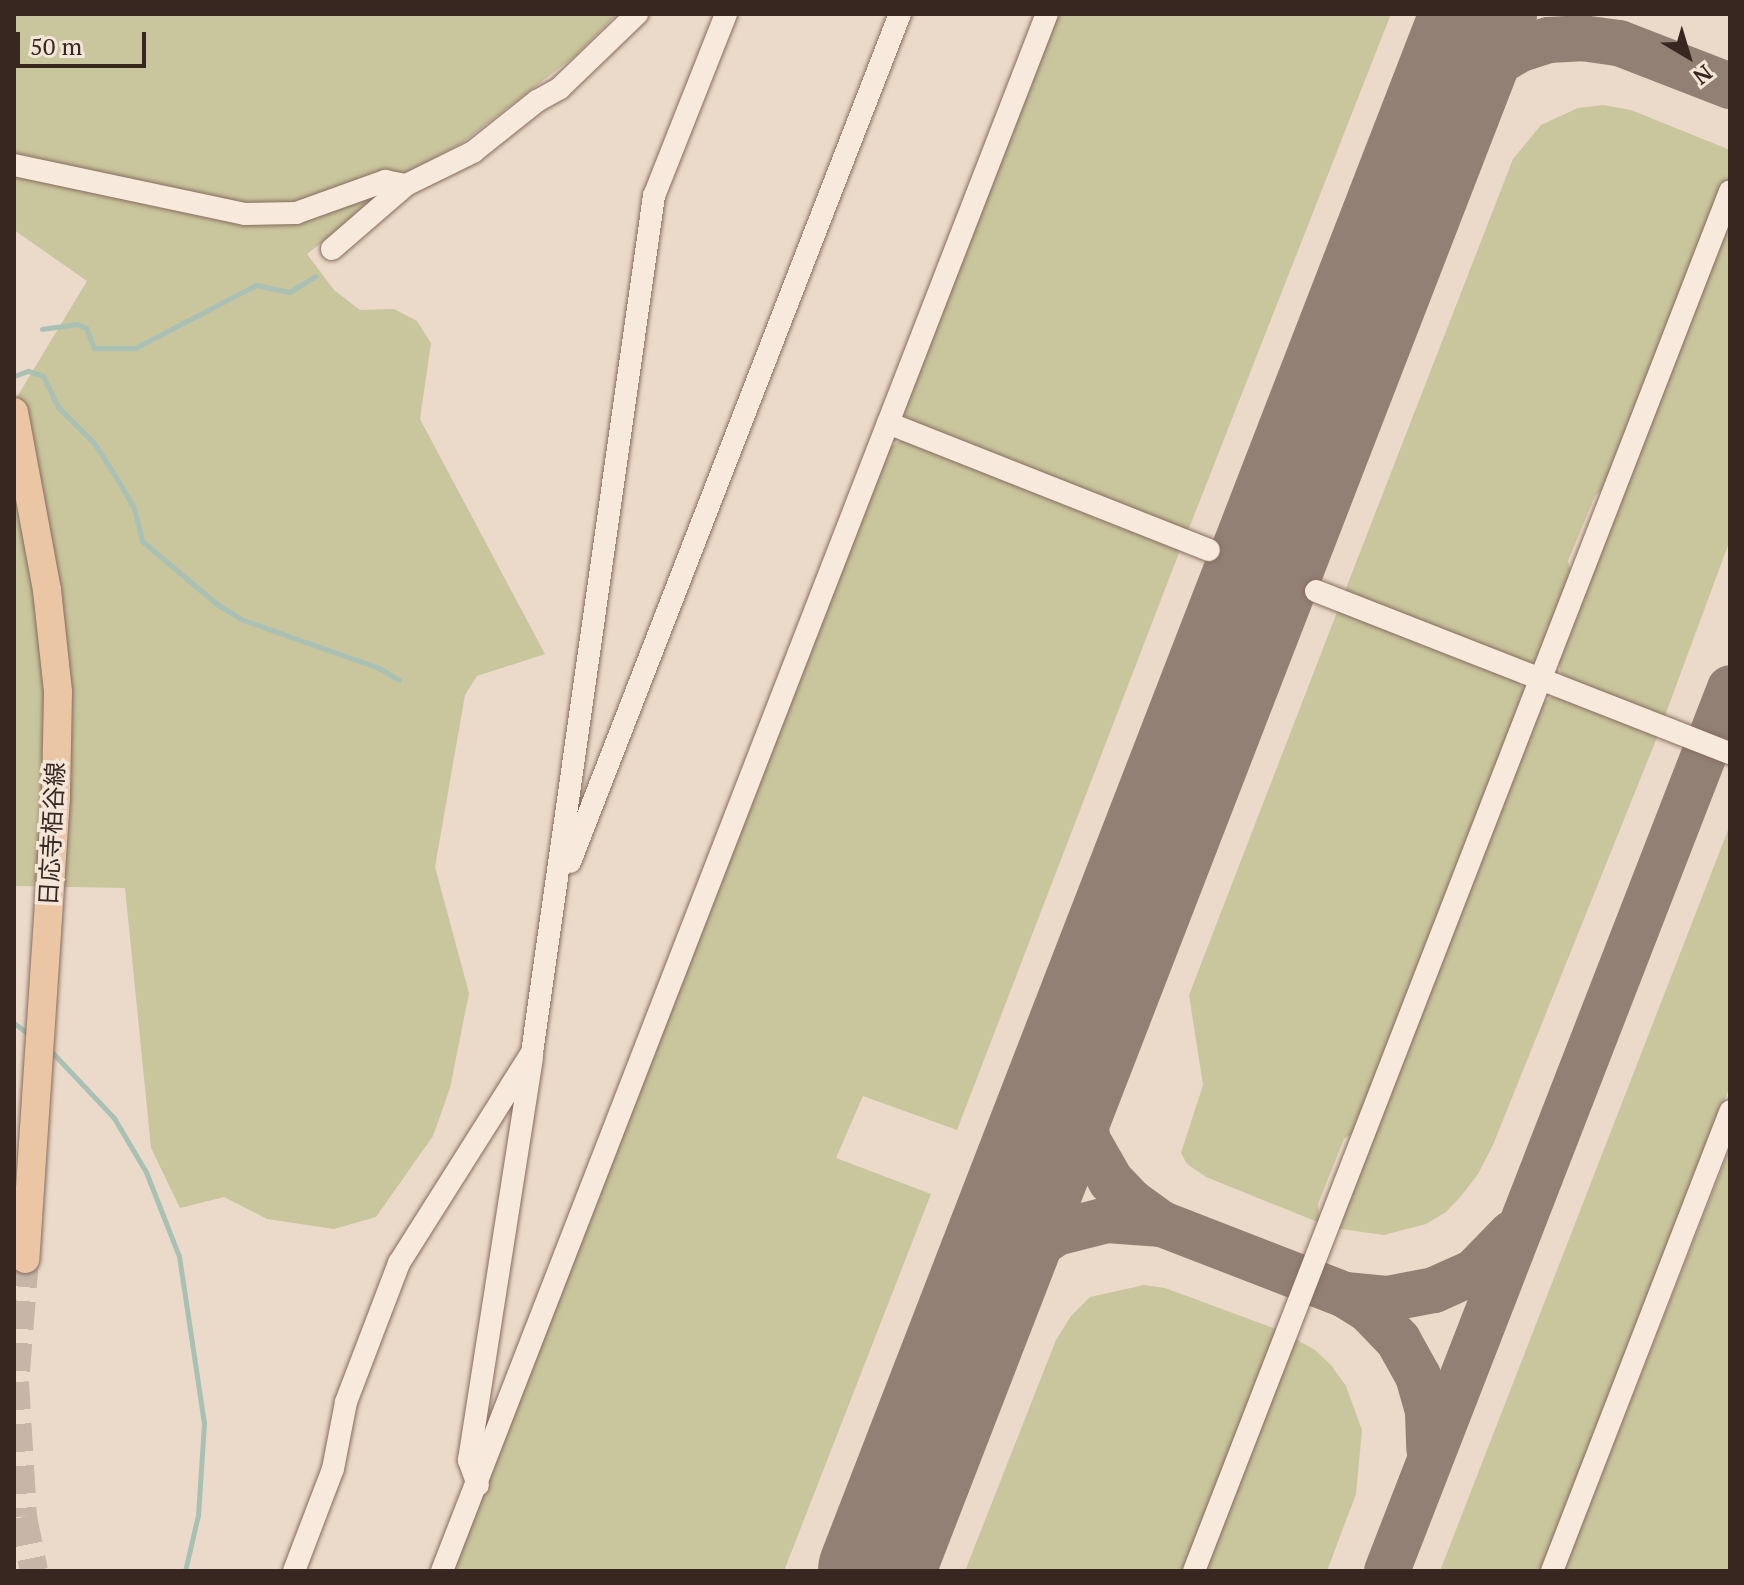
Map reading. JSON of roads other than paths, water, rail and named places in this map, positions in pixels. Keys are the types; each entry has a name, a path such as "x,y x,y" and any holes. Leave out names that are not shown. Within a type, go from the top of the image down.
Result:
{"main road":[{"name":"日応寺栢谷線","path":"14,412 47,590 58,707 56,797 25,1259"}],"street":[{"path":"332,249 406,185 473,152 537,101 560,88 637,14"},
{"path":"478,1485 469,1460 559,880 654,196 726,14"},
{"path":"559,880 573,857 900,14"},
{"path":"442,1571 478,1485 552,1283 1047,14"},
{"path":"14,165 245,214 296,213 385,181 406,185"},
{"path":"1194,1571 1730,191"},
{"path":"888,423 1209,550"},
{"path":"1316,591 1730,753"},
{"path":"294,1571 333,1469 346,1402 399,1263 532,1053"},
{"path":"1552,1571 1730,1111"}],"waterway":[{"path":"42,329 77,324 86,328 94,348 135,348 256,285 289,292 316,276"},
{"path":"14,376 28,371 43,376 58,407 94,443 116,477 134,508 142,541 218,605 243,620 379,668 399,680"},
{"path":"14,1023 31,1036"},
{"path":"49,1049 114,1118 146,1172 179,1256 204,1423 198,1515 185,1571"}],"tunnel":[{"path":"25,1259 15,1382 23,1517 34,1571"}]}
